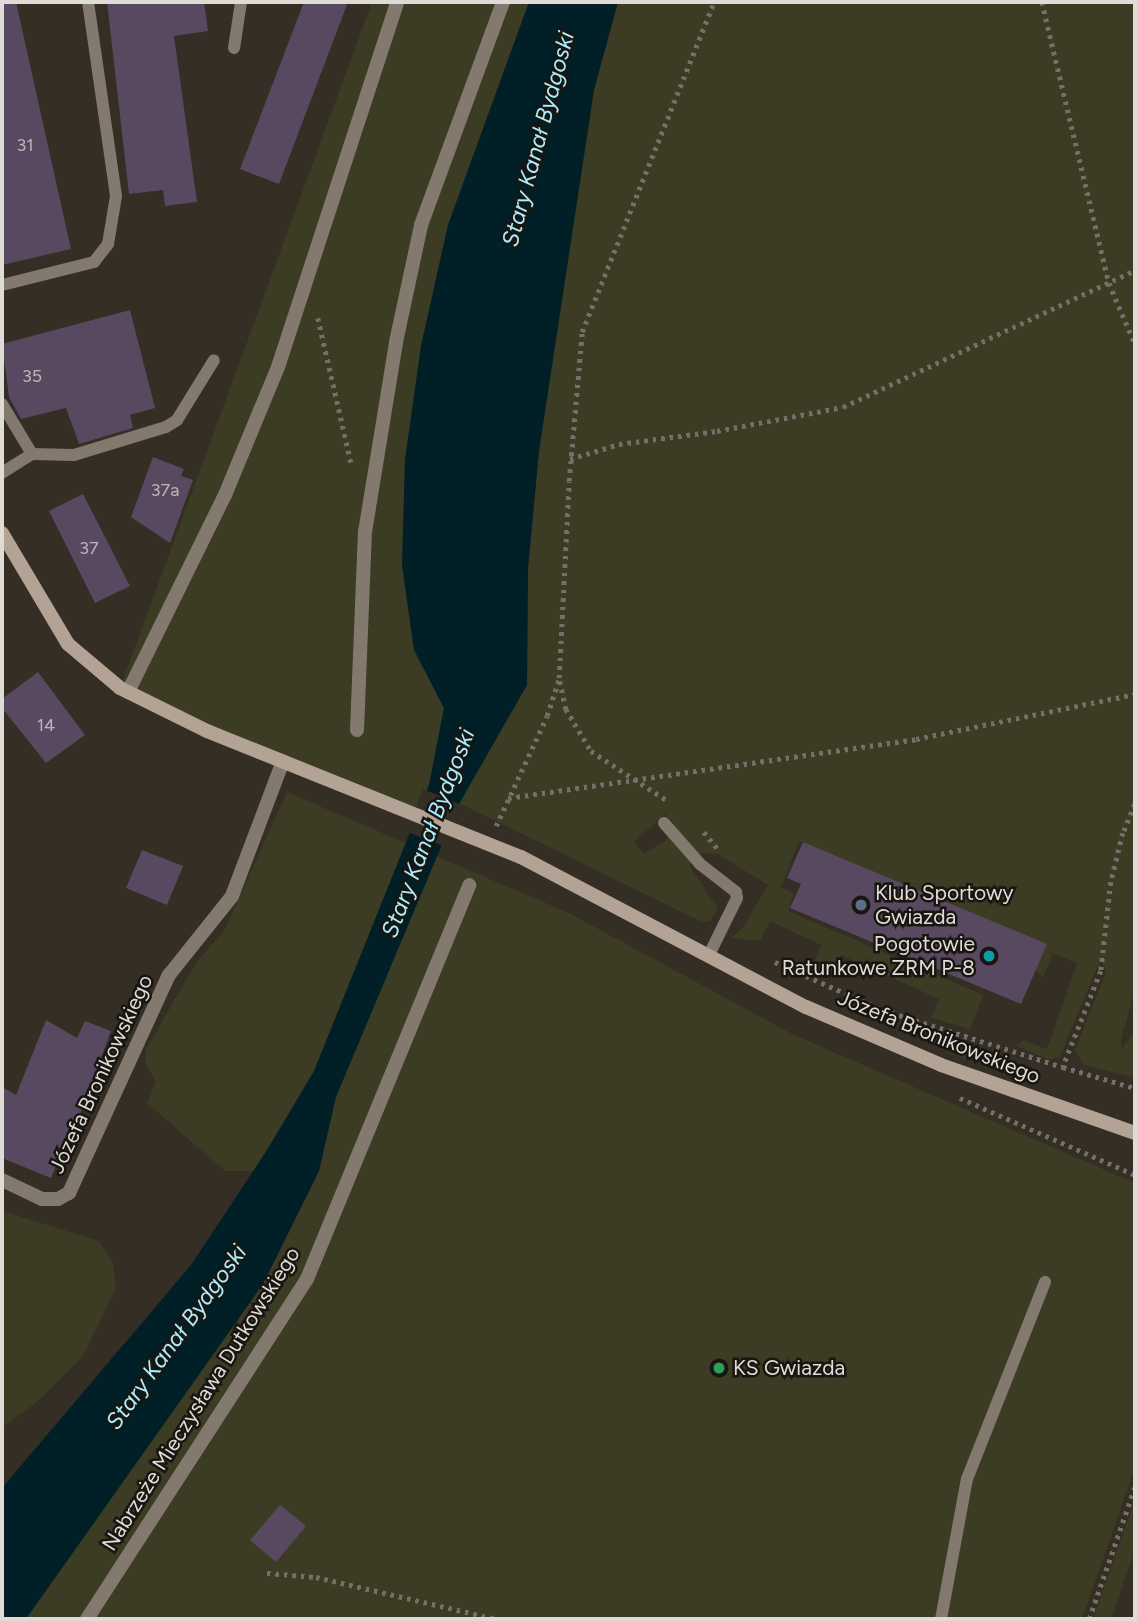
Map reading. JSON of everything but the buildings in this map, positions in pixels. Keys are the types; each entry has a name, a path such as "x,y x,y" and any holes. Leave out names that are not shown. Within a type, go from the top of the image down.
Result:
{"street":[{"path":"128,692 225,495 305,290 397,2"},
{"path":"358,730 365,532 396,342 421,225 503,2"},
{"path":"2,533 68,644 90,666 128,692 283,761"},
{"name":"Józefa Bronikowskiego","path":"2,1180 41,1199 58,1199 69,1193 169,975 232,896 283,761 487,842 806,1007 941,1065 1135,1133"},
{"name":"Nabrzeże Mieczysława Dutkowskiego","path":"87,1619 307,1279 469,885"}],"lane":[{"path":"2,285 94,262 108,244 116,196 88,2"},
{"path":"234,48 241,2"},
{"path":"2,473 32,454 74,456 166,427 177,420 214,360"},
{"path":"2,404 32,454"},
{"path":"664,823 699,864 731,886 737,898 709,955"},
{"path":"941,1619 967,1479 1045,1282"}],"path":[{"path":"487,842 547,716 559,678 570,459 582,332 714,2"},
{"path":"1042,2 1108,283 1135,344"},
{"path":"570,459 620,444 717,432 843,407 1135,270"},
{"path":"305,290 319,319 354,474"},
{"path":"559,678 566,709 591,751 672,804"},
{"path":"507,798 640,782 916,739 1135,694"},
{"path":"1063,1066 1101,971 1111,882 1122,833 1135,804"},
{"path":"486,823 508,833"},
{"path":"698,827 715,842 731,886"},
{"path":"769,959 883,1010 1135,1088"},
{"path":"1089,1619 1135,1486"},
{"path":"267,1573 316,1577 496,1619"}],"green space":[{"path":"372,2 529,2 448,225 421,346 405,460 402,565 414,650 444,708 429,785 417,815 120,688"},
{"path":"618,2 1135,2 1135,989 1121,1041 1122,1048 1135,1031 1135,1078 1084,1065 1075,1050 1106,972 1101,959 1060,1056 1051,1060 1016,1046 1023,1040 1047,1049 1077,963 1053,953 1043,977 956,907 799,841 781,887 794,894 788,911 983,995 970,1029 931,1018 939,999 841,955 830,975 813,967 821,945 770,921 760,941 731,938 744,926 768,885 718,854 701,853 689,865 718,909 709,922 700,921 459,803 527,685 528,568 539,451 594,90","holes":["665,814 673,823 666,840 644,854 634,842"]},
{"name":"KS Gwiazda","path":"287,792 569,913 792,1034 1135,1183 1135,1468 1082,1619 25,1619 263,1284 319,1171 225,1171 147,1103 156,1082 145,1063 146,1049 198,960 224,931"},
{"path":"930,1032 992,1054 981,1062 957,1056 937,1047"},
{"path":"2,1211 99,1241 113,1263 116,1289 83,1356 37,1402 2,1428"},
{"path":"1135,1499 1135,1550 1111,1619 1093,1619"}],"water":[{"name":"Stary Kanał Bydgoski","path":"529,2 618,2 594,90 539,451 528,568 527,685 459,804 336,1097 319,1171 263,1284 26,1619 2,1619 2,1488 191,1265 267,1150 314,1071 429,785 444,708 414,650 402,565 405,460 421,346 448,225"}],"pier":[{"path":"423,789 462,805 446,847 407,832"}],"place":[{"name":"Klub Sportowy Gwiazda","path":"861,905"},
{"name":"Pogotowie Ratunkowe ZRM P-8","path":"989,956"},
{"name":"KS Gwiazda","path":"719,1368"}]}
